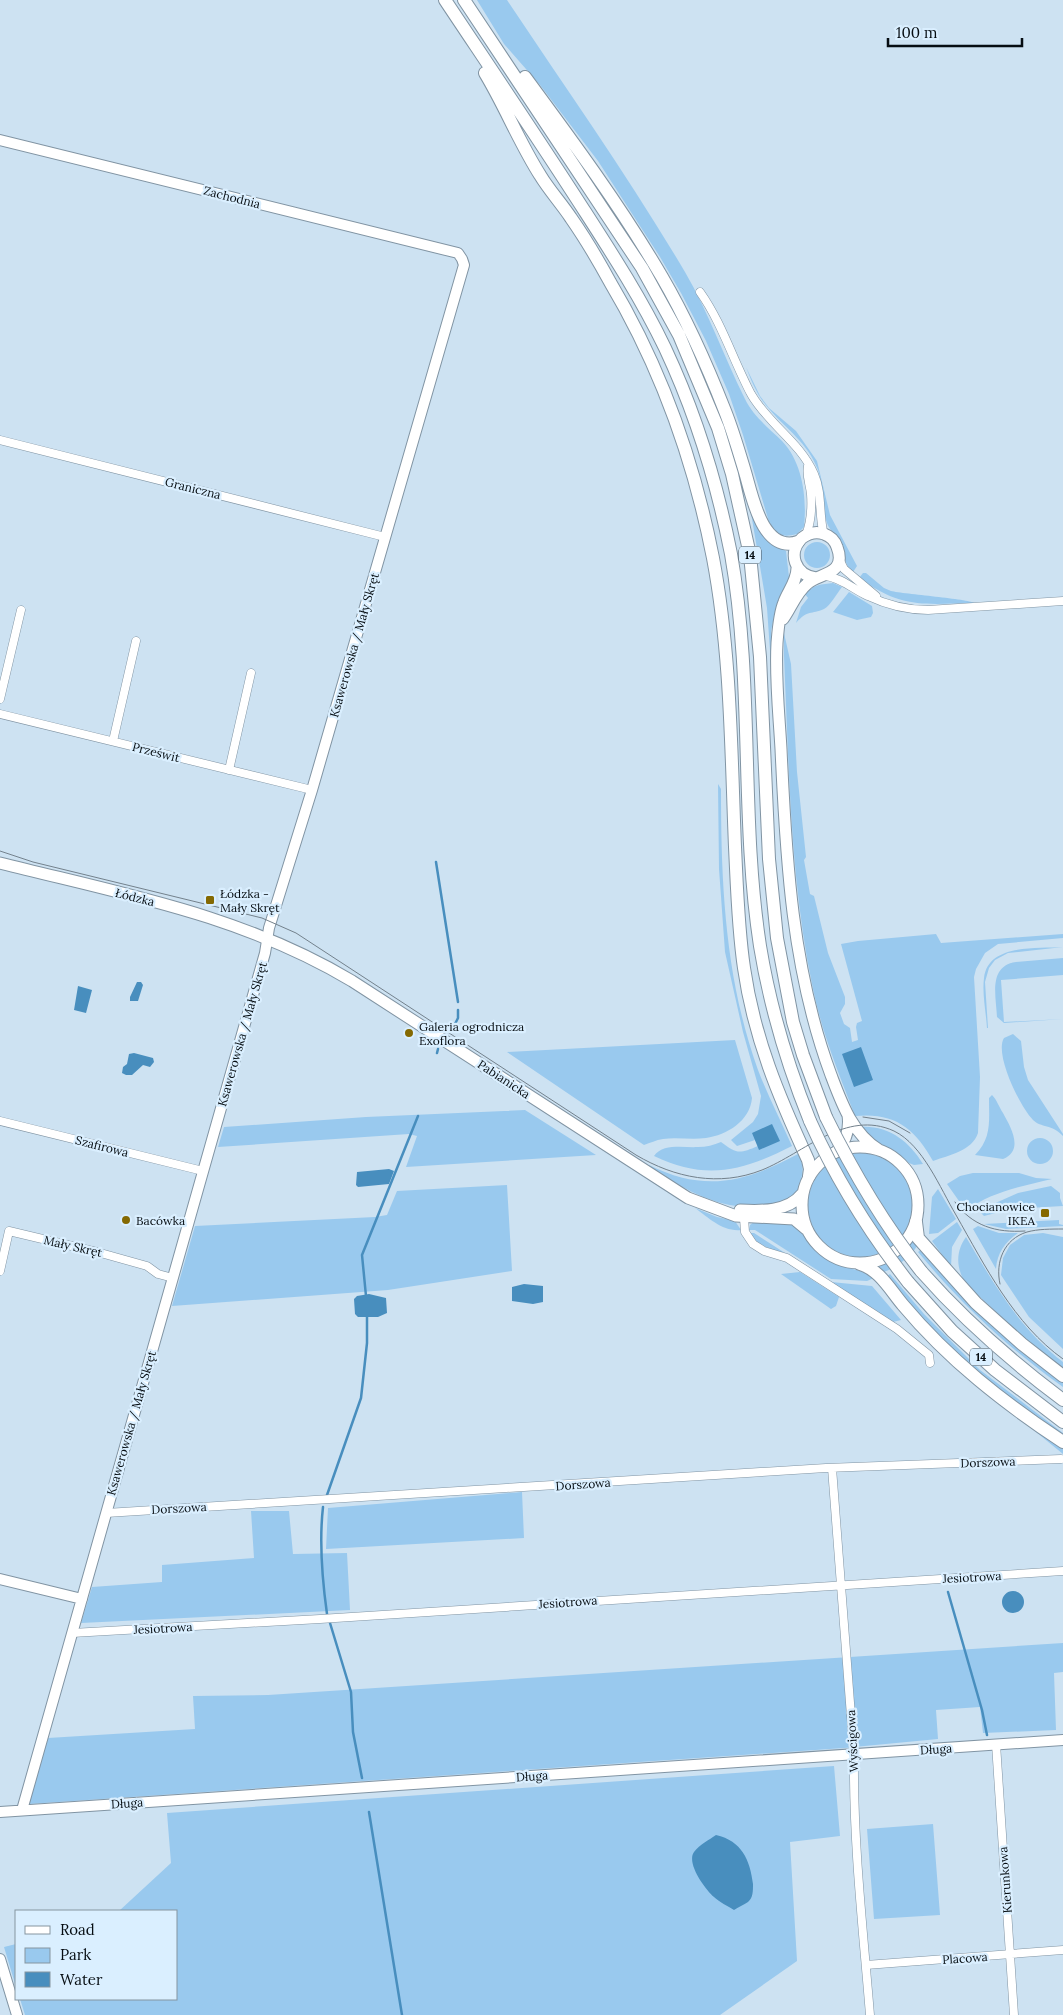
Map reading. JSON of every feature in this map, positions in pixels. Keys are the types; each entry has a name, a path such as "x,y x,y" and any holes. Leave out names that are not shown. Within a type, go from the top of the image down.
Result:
{"main road":[{"name":"14","path":"445,0 565,180 626,276 663,345 701,435 723,517 738,601 754,890 760,945 769,994 782,1044 810,1121 848,1197 878,1243 908,1282 952,1330 995,1370 1063,1422"},
{"name":"14","path":"464,0 642,268 679,335 718,428 736,493 751,564 760,657 769,859 777,938 794,1022 803,1055 826,1117 875,1208 921,1271 984,1337 1063,1400"},
{"path":"474,43 479,63 520,140 541,176 571,219 611,283 645,348 672,412 696,487 713,559 723,622 728,674 739,922 745,975 756,1029 768,1066 782,1105 808,1160 809,1176 802,1194 802,1208 806,1229 818,1246 827,1253 844,1261 866,1265 876,1272 916,1320 964,1368 1001,1399 1063,1442"},
{"path":"497,49 512,59 591,166 662,277 687,323 709,370 728,418 760,521 775,539 787,544 817,533 827,536 838,548 839,558 834,569 805,585 780,623"},
{"path":"802,538 794,552 797,568 796,579 783,604 777,659 785,834 792,915 804,984 816,1030 848,1115 862,1136 879,1150 899,1161 914,1183 918,1207 916,1222 918,1238 976,1303 1022,1344 1063,1376"},
{"path":"797,568 805,575 821,577"},
{"name":"Łódzka","path":"0,863 188,910 229,922 268,938"},
{"name":"Pabianicka","path":"268,938 316,960 352,981 678,1192 728,1215 744,1218 794,1219 806,1229"},
{"path":"809,1176 822,1161 836,1152 843,1144 848,1133 848,1115"},
{"path":"836,1152 853,1147 879,1150"},
{"name":"Pabianicka","path":"713,1208 773,1209 792,1204 802,1194"},
{"path":"860,1264 879,1260 895,1251 908,1236 916,1222"}],"street":[{"name":"Zachodnia","path":"0,140 458,253 462,259"},
{"name":"Ksawerowska / Mały Skręt","path":"22,1810 268,938 464,265 462,259"},
{"path":"700,292 712,309 752,395 768,417 792,441 813,472 817,482 823,531 827,536"},
{"name":"Graniczna","path":"0,440 385,537"},
{"path":"802,538 810,520 811,505 806,473 808,466"},
{"path":"839,558 844,569 869,591 893,605"},
{"path":"821,577 838,578 868,596 909,609 928,610 1063,602"},
{"path":"0,699 21,610"},
{"path":"112,741 136,641"},
{"path":"229,770 252,673"},
{"name":"Prześwit","path":"0,714 312,790"},
{"name":"Szafirowa","path":"0,1122 203,1171"},
{"path":"744,1218 745,1232 753,1244 764,1251 787,1258 896,1329 928,1356 930,1363"},
{"name":"Mały Skręt","path":"0,1271 9,1231 147,1266 158,1274 173,1278"},
{"name":"Dorszowa","path":"106,1513 832,1468 1061,1459"},
{"name":"Wyścigowa","path":"832,1468 854,1755 853,1801 870,2015"},
{"name":"Jesiotrowa","path":"72,1633 320,1619 1063,1571"},
{"path":"0,1579 82,1599"},
{"name":"Długa","path":"0,1812 1063,1740"},
{"name":"Kierunkowa","path":"996,1744 1014,2015"},
{"name":"Placowa","path":"866,1965 1063,1950"},
{"path":"0,1959 17,2015"}],"green space":[{"path":"477,0 507,0 620,169 685,272 702,303 748,405 782,441 795,460 802,481 805,504 804,527 797,534 787,536 780,534 769,522 729,394 706,341 660,257 598,161 540,85 504,44"},
{"path":"746,367 760,396 769,408 796,431 817,461 830,515 857,566 853,572 846,563 841,542 827,523 820,477 814,460 797,437 777,417 766,405 762,400 753,384"},
{"path":"751,513 771,540 786,551 789,577 775,612 771,631 772,679 767,608"},
{"path":"817,542 826,546 830,555 826,564 817,568 808,564 804,555 808,546"},
{"path":"863,573 866,573 884,588 891,591 974,603 927,604 901,600 874,588 859,578"},
{"path":"833,583 842,587 829,605 820,611 807,614 796,623 801,607 808,598 805,594 818,586"},
{"path":"849,592 872,606 873,613 871,617 857,620 833,612"},
{"path":"784,633 791,664 797,772 806,857 804,860 810,894 814,896 828,953 845,997 845,1004 840,1013 844,1024 850,1028 852,1042 858,1040 856,1027 857,1023 862,1021 841,944 936,934 941,943 1063,934 1063,938 998,944 985,953 976,969 974,977 980,1077 978,1133 971,1144 965,1148 933,1161 919,1139 902,1125 881,1117 869,1115 855,1116 821,1022 805,948 795,865 789,782"},
{"path":"718,784 721,789 722,860 727,931 738,1001 758,1070 792,1146 741,1167 708,1170 673,1164 654,1156 663,1149 704,1147 721,1142 738,1152 758,1146 760,1150 752,1133 755,1140 737,1146 731,1140 753,1122 758,1114 761,1096 743,1032 725,952 719,869"},
{"path":"1063,947 1008,953 995,960 989,968 985,982 987,1028 984,978 988,967 995,959 1004,953 1016,950"},
{"path":"1063,958 1063,975 1001,980 1004,1022 1063,1019 1004,1023 997,1017 995,991 997,976 1001,969 1016,962"},
{"path":"1013,1034 1021,1041 1024,1067 1028,1080 1063,1136 1059,1132 1033,1120 1015,1093 1002,1056 1004,1038"},
{"path":"735,1040 752,1098 747,1114 742,1120 722,1134 700,1139 663,1139 644,1145 507,1052"},
{"path":"992,1095 997,1101 1014,1137 1015,1144 1013,1150 1010,1155 1003,1159 975,1155 987,1135 989,1098"},
{"path":"525,1110 596,1155 406,1167 417,1136 409,1134 218,1147 224,1127 366,1117"},
{"path":"860,1127 880,1129 897,1136 911,1148 923,1164 914,1165 909,1163 895,1151 875,1142"},
{"path":"1040,1138 1049,1142 1053,1151 1049,1160 1040,1164 1031,1160 1027,1151 1031,1142"},
{"path":"860,1153 880,1157 889,1161 897,1168 904,1176 908,1185 912,1205 908,1225 904,1234 897,1242 889,1249 880,1253 860,1257 840,1253 831,1249 823,1242 816,1234 812,1225 808,1205 812,1185 816,1176 823,1168 831,1161 840,1157"},
{"path":"798,1154 803,1170 796,1194 787,1200 762,1206 728,1205 712,1200 680,1186 650,1168 649,1165 669,1174 689,1179 725,1180 761,1171"},
{"path":"973,1173 1019,1173 1036,1178 1052,1179 996,1194 975,1204 966,1211 947,1184 960,1176"},
{"path":"507,1185 512,1271 388,1290 172,1306 195,1226 375,1217 387,1215 397,1191"},
{"path":"1051,1186 1060,1193 1063,1206 1011,1209 984,1216 980,1212 982,1209 1018,1193"},
{"path":"938,1189 956,1219 938,1233 929,1234 932,1197"},
{"path":"695,1208 717,1217 735,1221 741,1230 722,1227"},
{"path":"1059,1220 1059,1224 1063,1226 1006,1229 984,1224"},
{"path":"786,1221 800,1229 816,1251 829,1261 868,1274 874,1278 867,1281 831,1279 755,1230 749,1230 750,1225 754,1222"},
{"path":"957,1222 962,1230 952,1247 951,1267 932,1241"},
{"path":"978,1226 999,1233 1018,1233 1003,1248 998,1258 996,1269 973,1229"},
{"path":"749,1233 754,1233 785,1253 760,1244"},
{"path":"1043,1233 1063,1237 1063,1349 1029,1317 1001,1275 1003,1258 1010,1245 1024,1235"},
{"path":"966,1237 1020,1320 1047,1349 1063,1362 1063,1369 1037,1350 967,1285 963,1279 958,1261 962,1243"},
{"path":"914,1239 918,1244 912,1253 898,1265 883,1272 879,1266 897,1257"},
{"path":"922,1249 986,1320 1023,1353 1063,1382 1063,1387 1004,1341 968,1307 918,1252"},
{"path":"800,1272 839,1297 836,1306 831,1309 781,1274"},
{"path":"890,1274 924,1314 980,1370 1063,1433 1063,1436 1008,1398 936,1334 886,1277"},
{"path":"831,1282 872,1286 901,1320 893,1322"},
{"path":"1025,1423 1063,1449 1063,1454"},
{"path":"522,1492 524,1538 326,1549 328,1508"},
{"path":"251,1511 289,1511 293,1554 347,1553 350,1610 81,1623 92,1587 162,1582 162,1565 254,1558"},
{"path":"1063,1643 1063,1672 1054,1673 1056,1730 983,1733 980,1707 936,1710 938,1739 844,1748 29,1804 48,1738 195,1729 193,1696 268,1695"},
{"path":"834,1766 840,1836 790,1842 797,1961 720,2015 25,2015 20,2000 178,2000 178,1910 120,1910 171,1863 167,1813"},
{"path":"933,1824 940,1915 874,1919 867,1829"},
{"path":"15,1944 15,1984 4,1947"}],"water":[{"path":"137,982 141,982 143,985 138,1001 130,1001 130,997"},
{"path":"78,986 92,990 86,1013 74,1010"},
{"path":"861,1047 873,1080 854,1087 842,1054"},
{"path":"134,1053 153,1058 154,1062 150,1067 143,1065 132,1075 126,1075 122,1073 123,1067 127,1064 129,1054"},
{"path":"772,1124 780,1141 759,1150 752,1133"},
{"path":"389,1169 394,1171 389,1184 358,1187 356,1185 357,1172"},
{"path":"524,1284 543,1286 543,1302 533,1304 512,1301 512,1287"},
{"path":"369,1294 386,1298 387,1313 378,1317 358,1317 355,1314 354,1299 357,1296"},
{"path":"1013,1591 1021,1594 1024,1602 1021,1610 1013,1613 1005,1610 1002,1602 1005,1594"},
{"path":"716,1835 725,1838 738,1847 747,1860 752,1875 753,1889 750,1900 734,1910 718,1901 710,1893 698,1876 692,1863 692,1857 696,1849"}],"waterway":[{"path":"436,862 458,1002"},
{"path":"455,1024 458,1018 458,1010"},
{"path":"437,1053 438,1049"},
{"path":"366,1296 362,1255 418,1116"},
{"path":"327,1495 361,1398 367,1343 367,1317"},
{"path":"323,1507 321,1533 322,1560 327,1614"},
{"path":"948,1592 982,1710 987,1735"},
{"path":"330,1623 351,1692 353,1732 362,1778"},
{"path":"369,1812 402,2015"}],"tram line":[{"path":"0,851 33,862 262,918 296,933 636,1155 666,1169 698,1178 730,1178 762,1170 842,1129 859,1125 876,1126 894,1131 914,1146 930,1168 990,1274 1015,1312 1046,1345 1063,1359"},
{"path":"863,1117 889,1121 910,1133"},
{"path":"955,1202 969,1217 986,1226 1004,1231 1025,1231"},
{"path":"1000,1284 1000,1260 1003,1252 1012,1240 1019,1235 1031,1231 1063,1229"}],"place":[{"name":"Łódzka - Mały Skręt","path":"210,900"},
{"name":"Galeria ogrodnicza Exoflora","path":"409,1033"},
{"name":"Chocianowice IKEA","path":"1045,1213"},
{"name":"Bacówka","path":"126,1220"}]}
